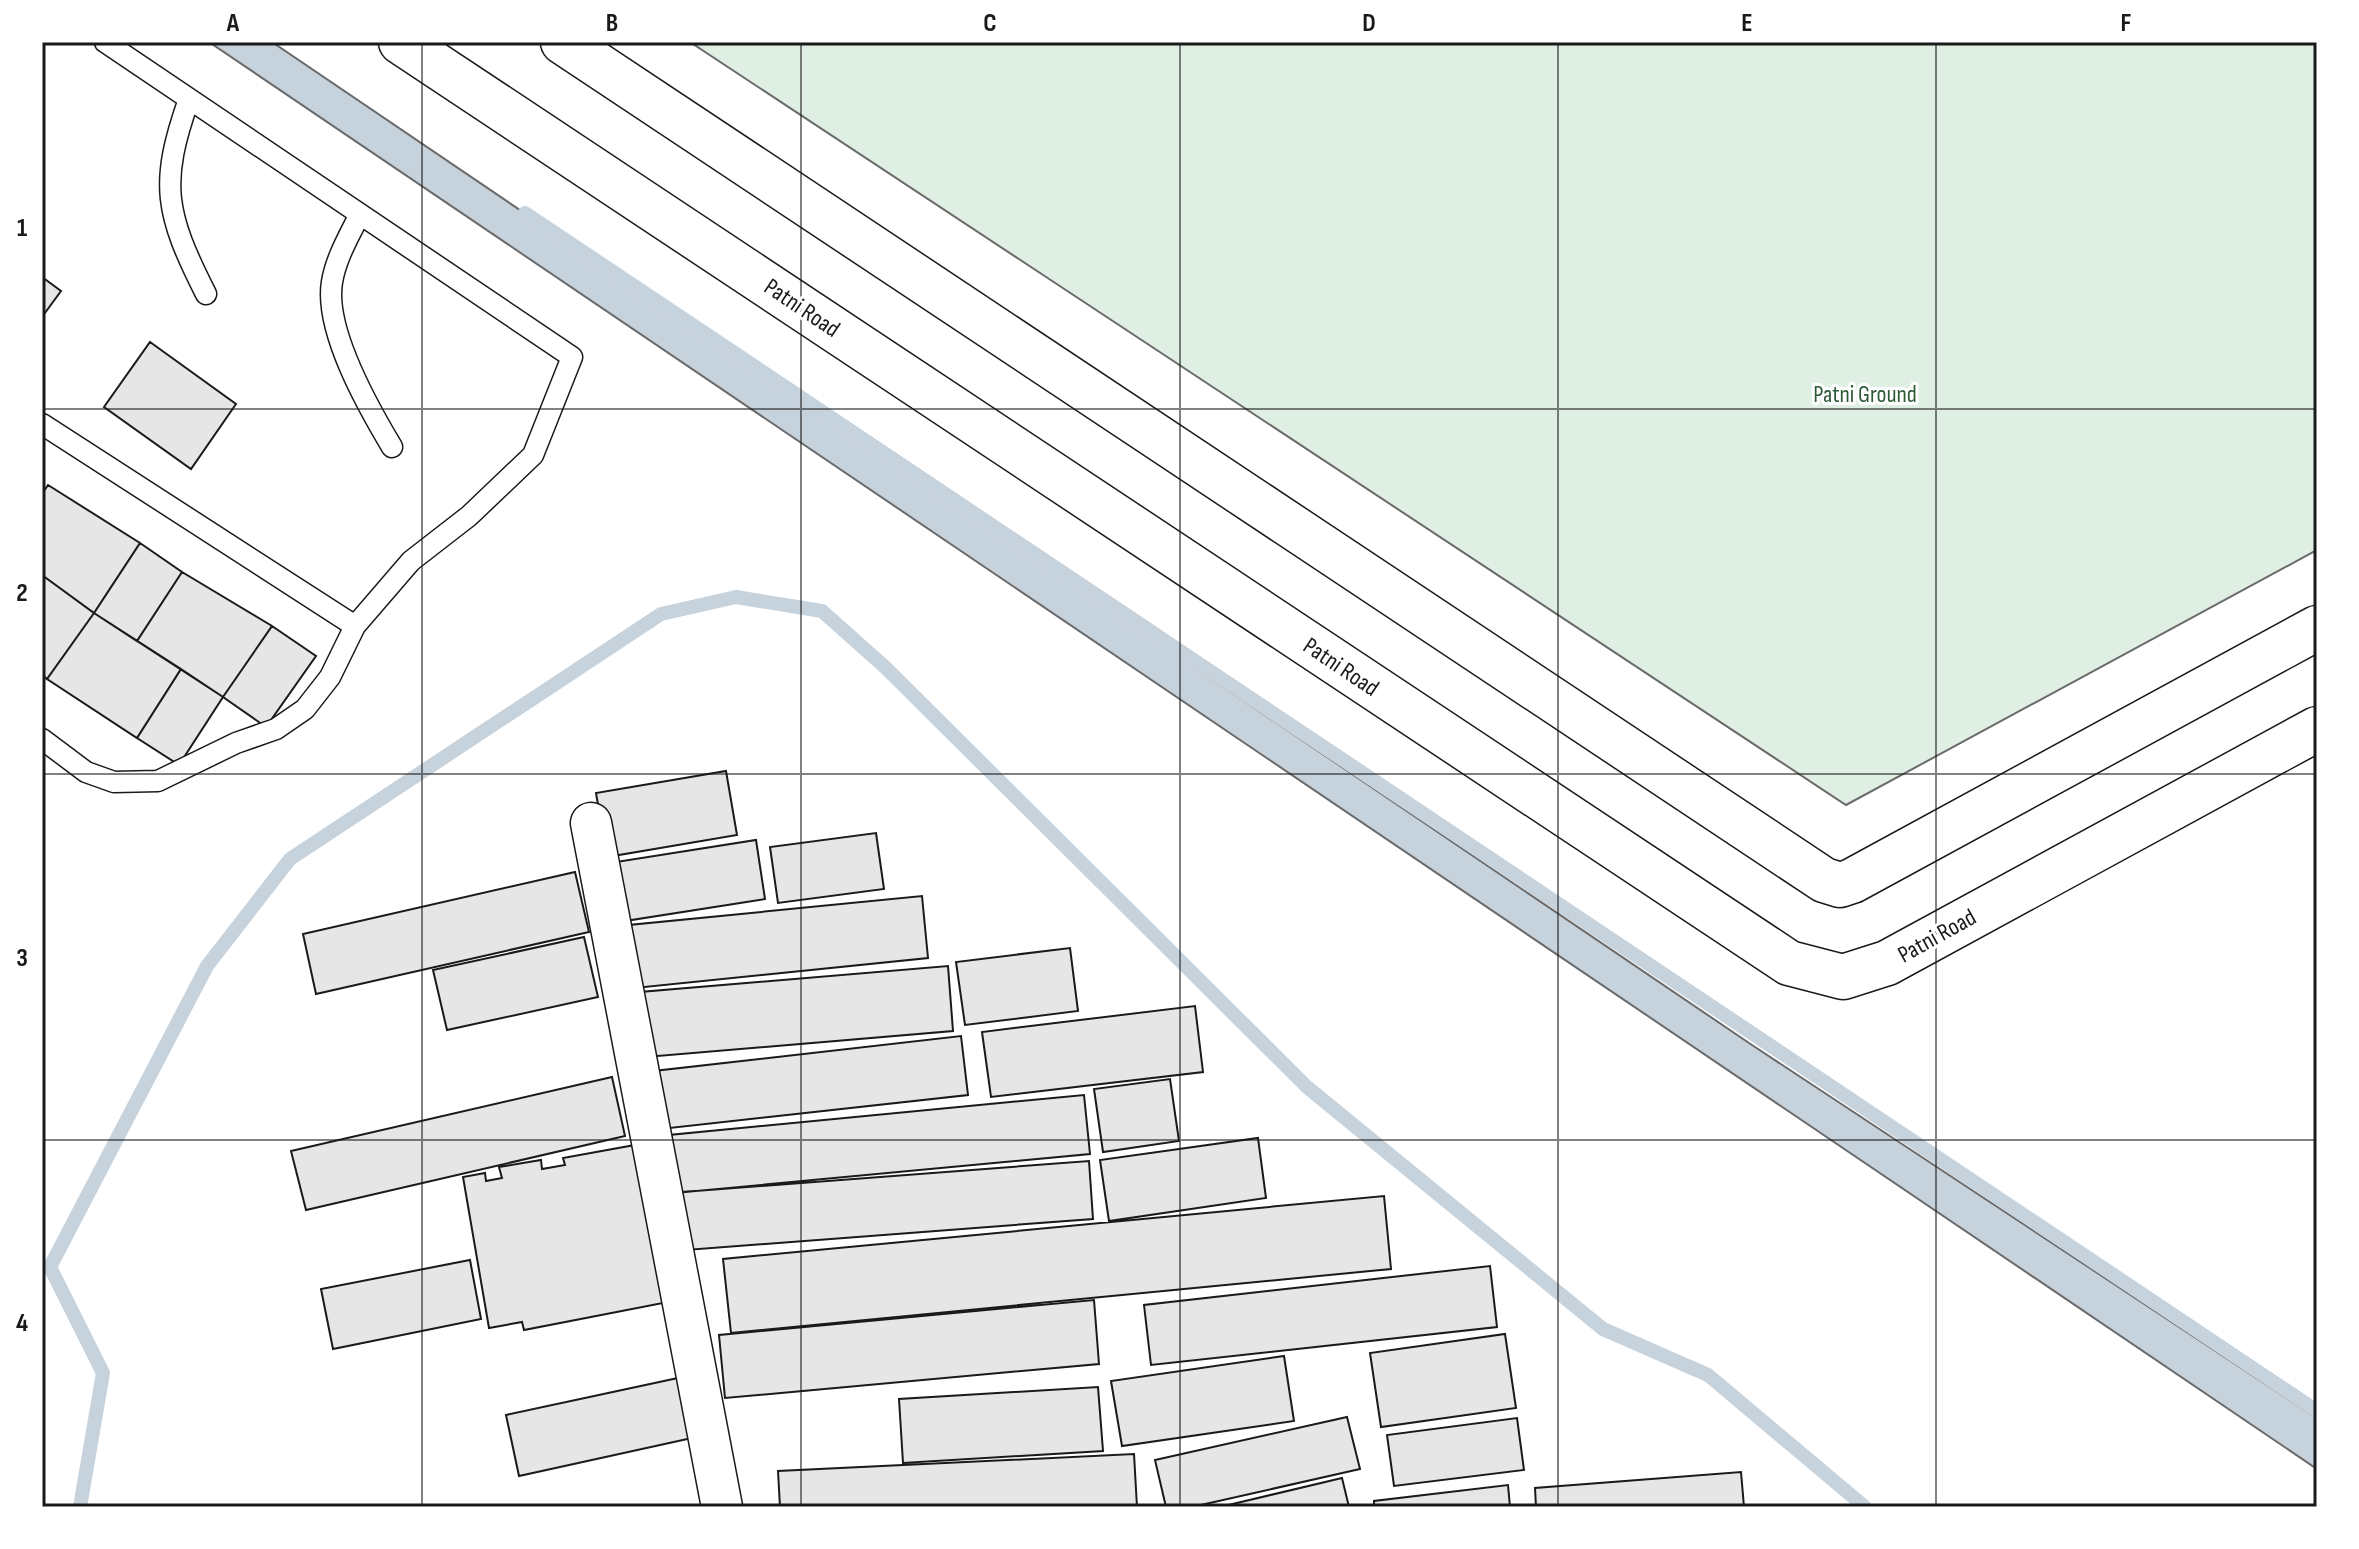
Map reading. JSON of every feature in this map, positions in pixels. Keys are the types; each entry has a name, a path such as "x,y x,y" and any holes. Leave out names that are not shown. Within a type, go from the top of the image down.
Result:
{"main road":[{"name":"Patni Road","path":"401,42 1789,963 1843,977 1887,963 2317,729"},
{"path":"563,42 1824,880 1840,885 1852,881 2317,628"}],"street":[{"path":"591,823 722,1507"}],"lane":[{"path":"42,739 86,772 114,782 158,781 236,743 276,729 305,709 330,677 355,626 411,561 469,516 533,455 572,357 105,42"},
{"path":"189,99 170,158 168,191 187,256 206,294"},
{"path":"360,214 337,260 331,286 349,368 392,447"},
{"path":"42,424 355,626"}],"green space":[{"name":"Patni Ground","path":"690,42 2317,42 2317,550 1846,805"}],"shaded area":[{"path":"209,42 272,42 1752,1045 2317,1418 2317,1469"}],"building":[{"path":"42,277 61,291 42,317"},
{"path":"150,342 236,404 191,469 104,407"},
{"path":"48,485 140,543 94,613 42,575 42,494"},
{"path":"140,543 182,572 137,641 94,613"},
{"path":"182,572 272,626 223,697 137,641"},
{"path":"42,575 94,613 47,679 42,675"},
{"path":"94,613 181,669 137,738 47,679"},
{"path":"272,626 316,656 266,727 223,697"},
{"path":"181,669 223,697 179,765 137,738"},
{"path":"726,771 737,835 607,857 596,793"},
{"path":"876,833 884,889 778,903 770,847"},
{"path":"756,840 765,899 625,921 616,862"},
{"path":"575,872 589,932 316,994 303,934"},
{"path":"922,896 928,958 635,988 629,925"},
{"path":"584,937 598,997 447,1030 433,970"},
{"path":"1070,948 1078,1011 965,1025 956,962"},
{"path":"948,966 953,1031 646,1057 640,992"},
{"path":"1195,1006 1203,1072 991,1097 982,1032"},
{"path":"961,1036 968,1095 661,1129 654,1071"},
{"path":"612,1077 625,1136 306,1210 291,1151"},
{"path":"1170,1079 1179,1141 1103,1152 1094,1089"},
{"path":"1084,1095 1090,1154 675,1193 669,1135"},
{"path":"1258,1138 1266,1198 1109,1221 1100,1160"},
{"path":"635,1145 663,1303 524,1330 522,1322 489,1328 463,1177 485,1173 486,1181 502,1178 499,1167 541,1160 542,1169 565,1165 563,1158"},
{"path":"1089,1161 1093,1219 686,1250 682,1192"},
{"path":"1384,1196 1391,1269 731,1333 723,1259"},
{"path":"470,1260 481,1319 333,1349 321,1289"},
{"path":"1490,1266 1497,1327 1151,1365 1144,1305"},
{"path":"1094,1300 1099,1364 725,1398 719,1335"},
{"path":"1505,1334 1516,1408 1381,1427 1370,1353"},
{"path":"1284,1356 1294,1421 1122,1446 1111,1381"},
{"path":"678,1378 692,1438 519,1476 506,1415"},
{"path":"1098,1387 1103,1451 903,1463 899,1399"},
{"path":"1347,1417 1360,1469 1192,1507 1166,1507 1155,1460"},
{"path":"1517,1418 1524,1470 1394,1486 1387,1435"},
{"path":"1134,1454 1137,1507 780,1507 778,1471"},
{"path":"1741,1472 1744,1507 1536,1507 1535,1488"},
{"path":"1342,1478 1349,1507 1220,1507"},
{"path":"1508,1485 1510,1507 1374,1507 1374,1501"}],"waterway":[{"path":"525,213 2317,1411"},
{"path":"80,1507 103,1373 50,1267 207,966 290,859 661,614 736,597 822,611 886,668 1307,1087 1603,1329 1708,1375 1865,1507"}]}
